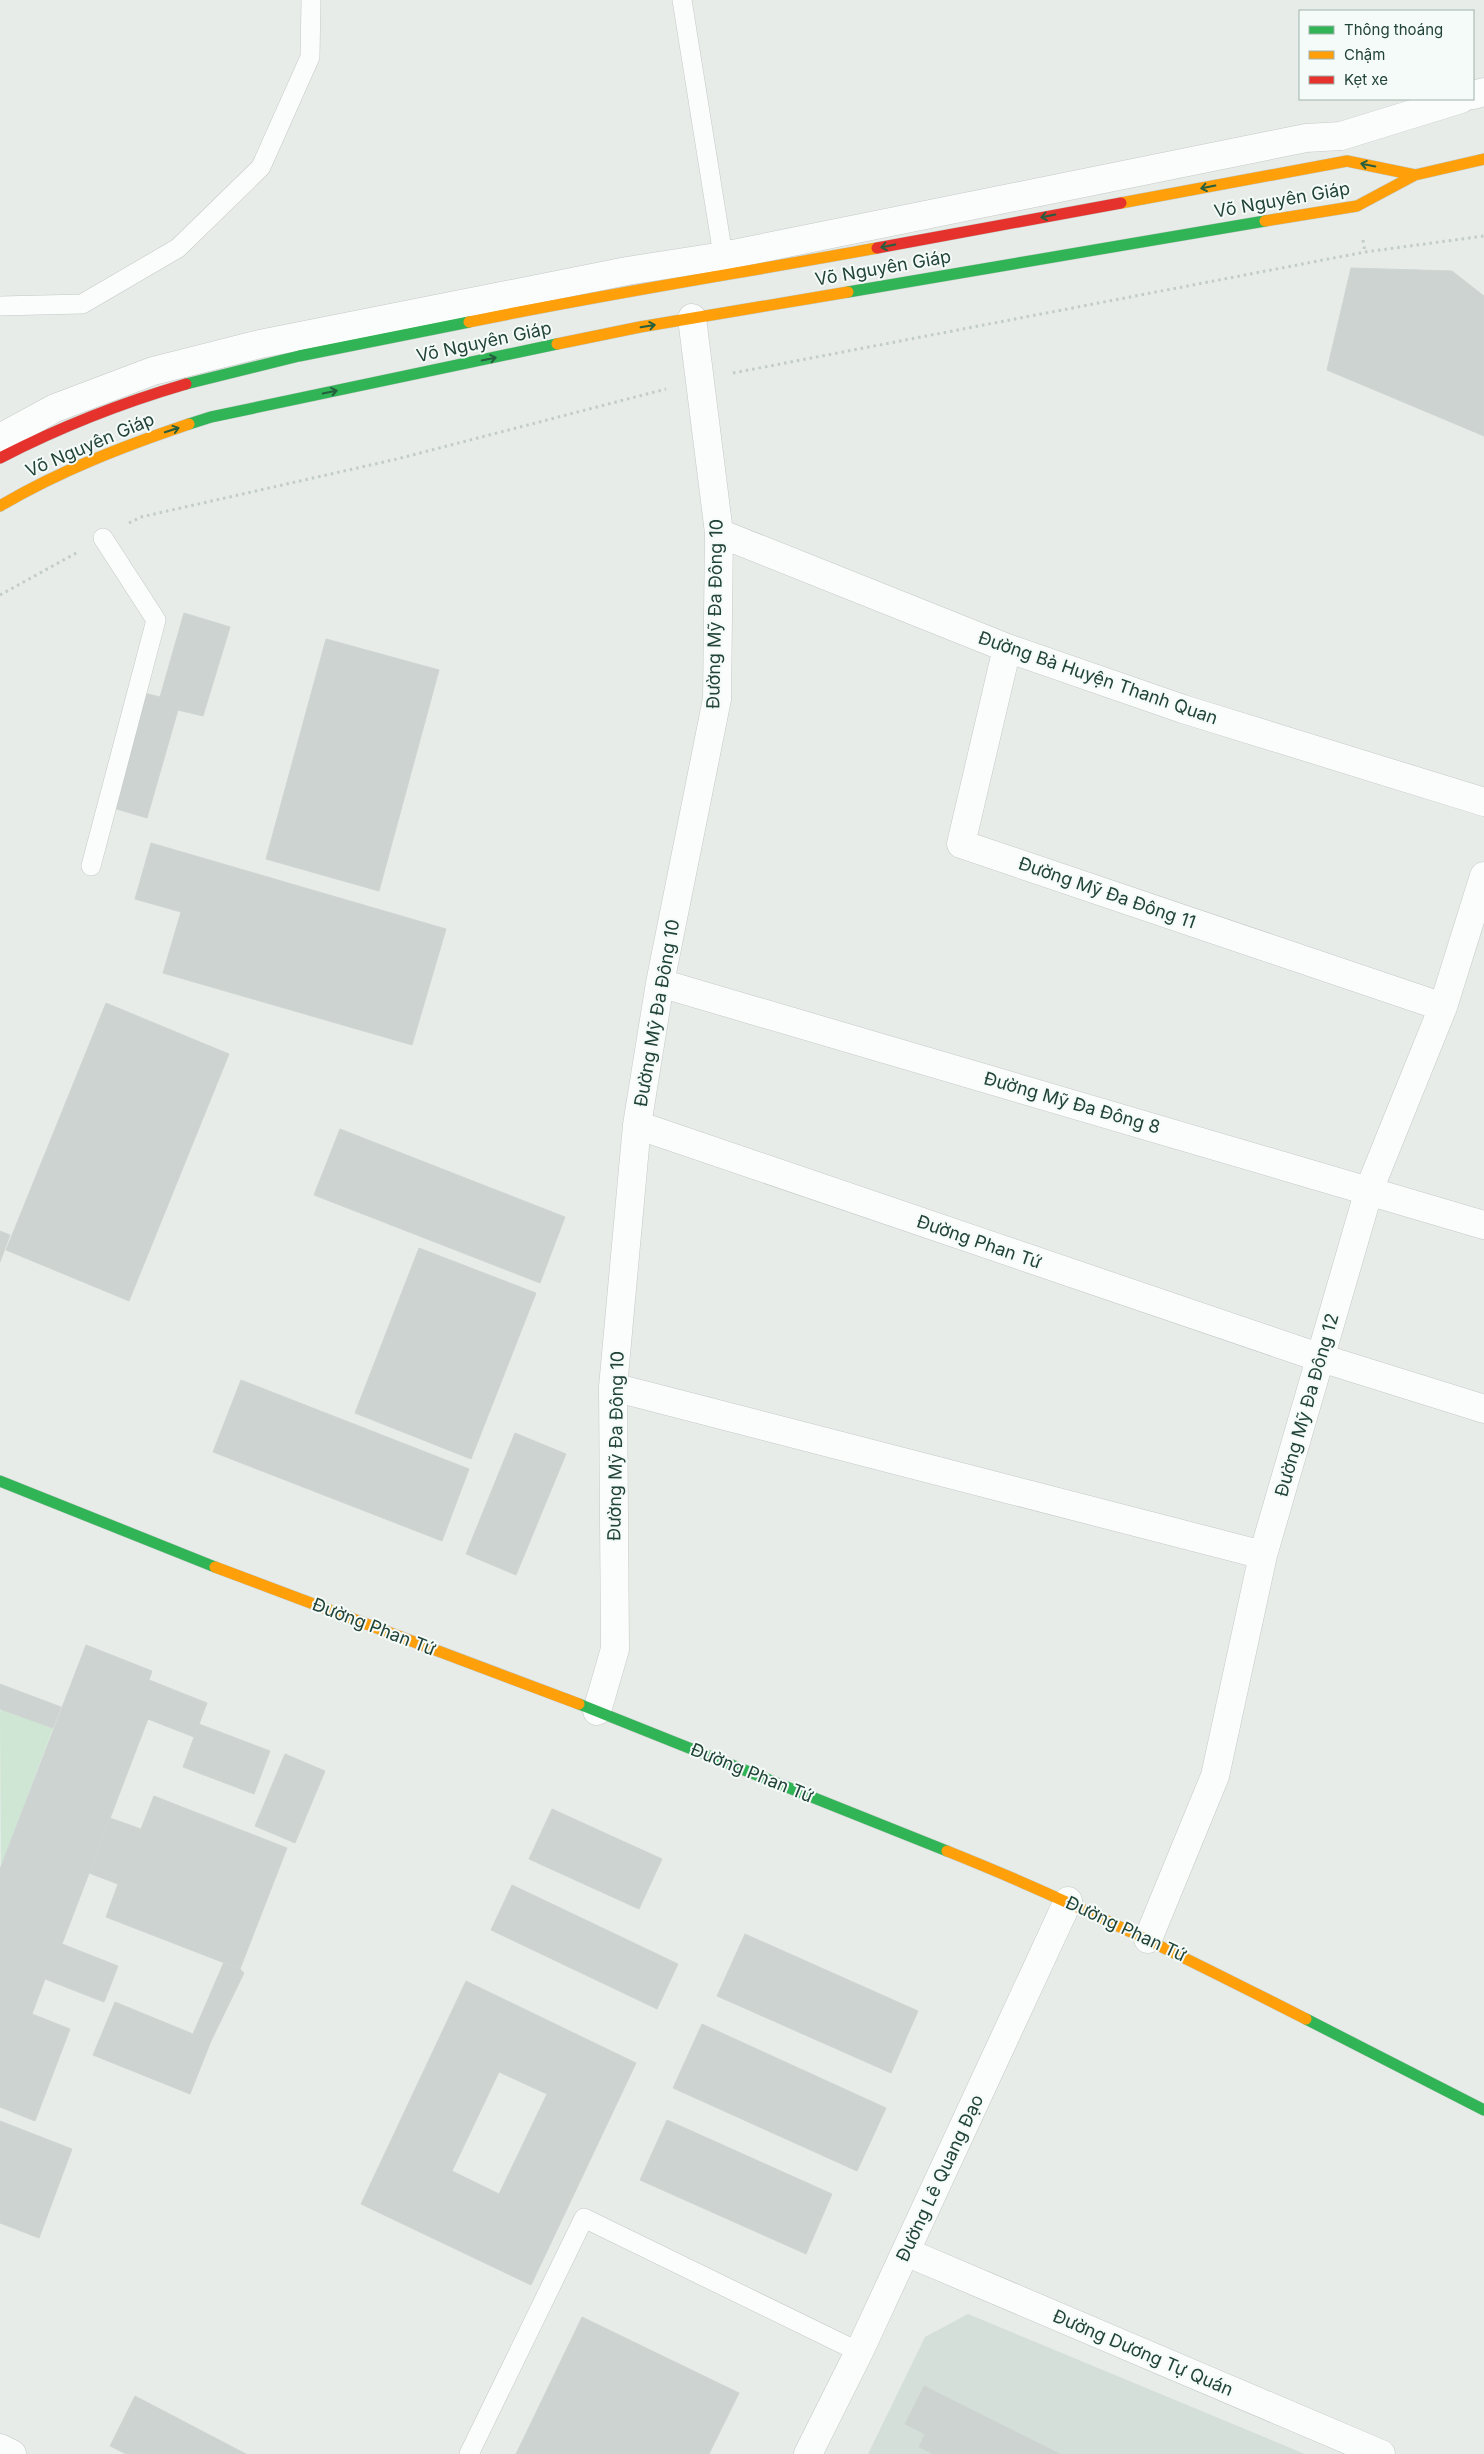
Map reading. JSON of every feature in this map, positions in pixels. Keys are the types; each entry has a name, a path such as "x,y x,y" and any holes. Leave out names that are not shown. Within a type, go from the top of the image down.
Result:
{"main road":[{"path":"1415,174 1484,159"},
{"name":"Võ Nguyên Giáp","path":"0,458 54,431 110,408 194,382 276,360 632,290 685,287 724,266 1347,161 1415,174"},
{"path":"1459,165 1484,172"},
{"name":"Võ Nguyên Giáp","path":"0,506 34,486 132,443 211,417 691,314 1357,206 1415,174"},
{"name":"Đường Phan Tứ","path":"0,1481 217,1568 597,1710 1005,1874 1148,1939 1484,2110"}],"street":[{"path":"0,438 56,408 153,371 270,342 627,271 724,266 1306,138 1341,136 1458,100"},
{"name":"Đường Mỹ Đa Đông 10","path":"597,1710 616,1649 613,1387 637,1125 660,983 717,699 719,533 691,314"},
{"name":"Đường Bà Huyện Thanh Quan","path":"719,533 1007,648 1182,709 1484,802"},
{"name":"Đường Mỹ Đa Đông 11","path":"1007,648 961,844 1443,1007"},
{"name":"Đường Mỹ Đa Đông 12","path":"1148,1939 1215,1776 1263,1555 1369,1190 1443,1007 1484,876"},
{"name":"Đường Mỹ Đa Đông 8","path":"660,983 1484,1225"},
{"name":"Đường Phan Tứ","path":"637,1125 1321,1358 1484,1409"},
{"path":"613,1387 1263,1555"},
{"name":"Đường Lê Quang Đạo","path":"808,2454 859,2352 1068,1901"},
{"name":"Đường Dương Tự Quán","path":"906,2252 1381,2454"},
{"path":"0,2448 12,2454"}],"lane":[{"path":"0,306 82,304 178,248 192,235 261,167 310,56 311,0"},
{"path":"682,0 724,266"},
{"path":"91,866 156,620 103,538"},
{"path":"469,2454 584,2218 859,2352"}],"shaded area":[{"path":"968,2314 1305,2454 868,2454 925,2337"}],"green space":[{"path":"1,1709 53,1728 1,1867 0,1713"}],"building":[{"path":"1351,268 1452,271 1484,296 1484,436 1327,370"},
{"path":"184,613 230,627 203,716 178,710 147,818 110,807 144,693 160,697"},
{"path":"326,639 439,670 379,891 266,859"},
{"path":"151,843 446,929 412,1045 163,973 181,912 135,899"},
{"path":"106,1003 229,1054 129,1301 6,1250"},
{"path":"340,1129 565,1217 540,1283 314,1195"},
{"path":"0,1231 10,1235 0,1262"},
{"path":"419,1248 536,1293 471,1459 355,1413"},
{"path":"241,1380 469,1469 442,1541 213,1452"},
{"path":"515,1433 566,1454 516,1575 466,1554"},
{"path":"86,1645 152,1671 149,1680 207,1703 194,1737 148,1719 62,1944 118,1966 104,2002 45,1979 32,2014 70,2029 35,2121 0,2107 0,1869"},
{"path":"0,1684 61,1707 53,1728 0,1709"},
{"path":"199,1724 270,1751 254,1794 183,1767"},
{"path":"285,1754 325,1771 295,1843 255,1826"},
{"path":"154,1796 287,1848 240,1969 106,1917 118,1884 89,1873 110,1818 141,1829"},
{"path":"552,1809 662,1859 639,1909 529,1859"},
{"path":"512,1885 678,1964 657,2009 491,1930"},
{"path":"745,1934 918,2011 891,2073 717,1996"},
{"path":"224,1962 240,1969 244,1973 211,2041 190,2094 93,2055 115,2002 193,2034"},
{"path":"466,1981 636,2063 531,2285 361,2204","holes":["499,2072 547,2094 499,2194 452,2171"]},
{"path":"702,2024 886,2108 857,2171 673,2088"},
{"path":"667,2120 832,2194 806,2254 640,2180"},
{"path":"0,2121 72,2149 39,2238 0,2223"},
{"path":"582,2317 739,2393 709,2454 516,2454"},
{"path":"924,2386 1060,2454 933,2454 919,2447 925,2434 905,2424"},
{"path":"135,2396 246,2454 126,2454 110,2446"}],"traffic: fast":[{"path":"848,292 1265,221"},
{"path":"186,384 299,356 469,322"},
{"path":"189,424 211,417 557,344"},
{"path":"0,1481 215,1567"},
{"path":"579,1704 947,1851"},
{"path":"1306,2019 1484,2110"}],"traffic: slow":[{"path":"1265,221 1357,206 1415,175 1484,159"},
{"path":"1121,203 1347,161 1415,175"},
{"path":"469,322 877,248"},
{"path":"557,344 640,327 848,292"},
{"path":"0,506 22,493 92,460 189,424"},
{"path":"215,1567 579,1704"},
{"path":"947,1851 1084,1910 1173,1952 1306,2019"}],"traffic: jam":[{"path":"877,248 1121,203"},
{"path":"0,458 91,416 186,384"}]}
